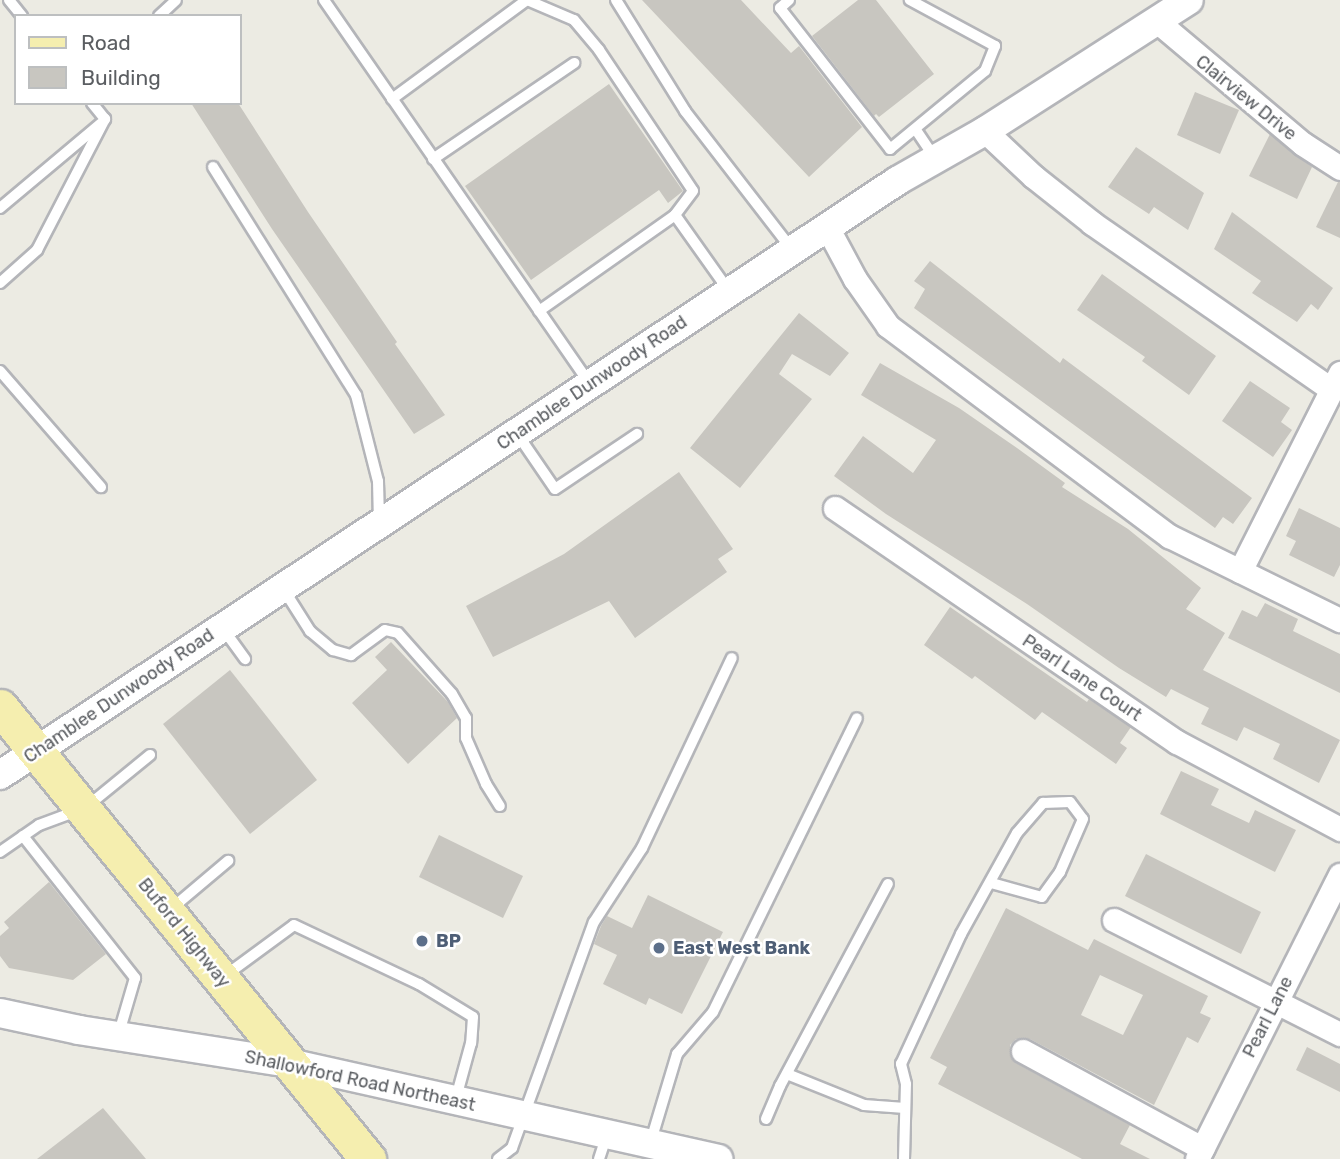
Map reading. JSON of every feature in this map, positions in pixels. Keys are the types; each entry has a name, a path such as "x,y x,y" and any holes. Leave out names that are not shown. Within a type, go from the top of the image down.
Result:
{"main road":[{"name":"Buford Highway","path":"0,707 85,808 368,1159"}],"street":[{"name":"Chamblee Dunwoody Road","path":"0,775 827,227 935,158 985,131 1171,8"},
{"name":"Clairview Drive","path":"1171,8 1165,31 1303,144 1340,168"},
{"path":"985,131 1034,177 1092,223 1336,381 1240,571"},
{"path":"827,227 855,279 888,326 1169,536 1340,620"},
{"name":"Pearl Lane Court","path":"835,509 1177,742 1340,829"},
{"name":"Pearl Lane","path":"1199,1154 1340,874"},
{"path":"1114,920 1340,1034"},
{"name":"Shallowford Road Northeast","path":"0,1013 118,1036 289,1063 456,1100 524,1116 603,1147 650,1144 709,1158"},
{"path":"1023,1051 1199,1154"}],"lane":[{"path":"9,0 20,14"},
{"path":"161,14 176,0"},
{"path":"324,0 590,384"},
{"path":"392,99 527,0 575,20 599,50 692,191 675,215 539,311"},
{"path":"616,0 685,111 792,250"},
{"path":"789,0 780,8 890,149 985,71 995,46 910,0"},
{"path":"433,159 574,63"},
{"path":"94,105 105,119"},
{"path":"0,208 105,119"},
{"path":"0,283 37,250 105,119"},
{"path":"916,130 935,158"},
{"path":"213,167 356,395 379,481 379,524"},
{"path":"675,215 729,292"},
{"path":"0,371 101,487"},
{"path":"517,433 555,489 637,434"},
{"path":"282,588 310,631 333,650 351,654 385,630 398,633 452,694 466,718 466,738 486,784 500,806"},
{"path":"222,628 245,659"},
{"path":"498,1159 512,1147 594,922 642,848 732,658"},
{"path":"650,1144 677,1054 713,1012 857,718"},
{"path":"0,852 39,825 85,808 150,755"},
{"path":"904,1159 906,1084 901,1064 961,934 1017,833 1043,803 1070,803 1083,819 1060,872 1042,897 991,883"},
{"path":"23,836 135,978 118,1036"},
{"path":"168,911 228,861"},
{"path":"766,1119 888,884"},
{"path":"221,978 294,925 419,985 474,1017 471,1043 456,1100"},
{"path":"787,1074 864,1105 905,1108"}],"building":[{"path":"642,0 741,0 791,53 799,46 862,127 809,177"},
{"path":"858,0 876,0 934,74 879,117 876,114 874,116 812,36"},
{"path":"609,84 683,191 668,203 659,190 531,280 465,186"},
{"path":"1195,92 1239,110 1220,154 1177,135"},
{"path":"192,105 239,105 397,342 395,344 445,415 414,434 272,229"},
{"path":"1270,134 1312,167 1297,199 1249,176"},
{"path":"1136,147 1204,193 1188,230 1154,207 1149,214 1108,187"},
{"path":"1340,182 1340,238 1316,227"},
{"path":"1232,212 1333,288 1318,310 1311,304 1297,322 1252,293 1261,281 1214,249"},
{"path":"930,261 1060,363 1063,358 1252,498 1233,524 1223,517 1215,528 914,308 925,289 914,281"},
{"path":"1102,274 1216,356 1189,395 1142,361 1145,357 1077,310"},
{"path":"799,313 849,353 830,376 792,354 779,374 812,399 740,488 690,448"},
{"path":"880,363 959,408 1017,448 1065,483 1062,487 1128,529 1201,588 1186,609 1225,633 1203,670 1340,740 1319,783 1273,759 1280,744 1244,727 1237,741 1201,724 1209,708 1171,689 1166,697 1119,668 1027,604 886,514 834,476 863,436 913,473 936,440 861,395"},
{"path":"1250,381 1290,408 1281,422 1292,430 1273,457 1222,421"},
{"path":"679,472 733,549 718,559 727,572 635,638 609,601 493,657 466,606 564,554"},
{"path":"1299,508 1340,528 1340,565 1334,577 1289,555 1296,541 1286,536"},
{"path":"1265,603 1298,619 1293,631 1340,654 1340,693 1228,638 1242,610 1257,617"},
{"path":"950,607 1087,702 1089,699 1131,727 1120,743 1127,748 1116,764 1042,712 1035,720 975,676 972,679 924,645"},
{"path":"391,642 448,702 457,718 408,764 352,703 387,670 375,657"},
{"path":"230,670 317,780 250,834 163,724"},
{"path":"1181,771 1219,789 1211,805 1249,823 1255,810 1296,830 1275,872 1160,814"},
{"path":"439,835 523,876 503,918 419,877"},
{"path":"1146,854 1261,912 1241,954 1125,896"},
{"path":"49,882 106,954 73,980 9,968 0,956 0,936 9,928 4,922"},
{"name":"East West Bank","path":"648,895 723,932 682,1014 649,998 646,1005 603,984 617,955 594,944 601,926 607,916 632,928"},
{"path":"1006,908 1088,950 1094,939 1208,996 1200,1013 1211,1018 1198,1043 1187,1037 1154,1105 1030,1039 1016,1039 1010,1045 1011,1058 1016,1063 1130,1125 1120,1144 1150,1159 1082,1159 938,1084 947,1067 930,1058","holes":["1100,975 1143,995 1123,1035 1081,1015"]},
{"path":"1307,1047 1340,1064 1340,1092 1296,1070"},
{"path":"103,1108 146,1159 37,1159"}],"place":[{"name":"BP","path":"422,941"},
{"name":"East West Bank","path":"659,948"}]}
